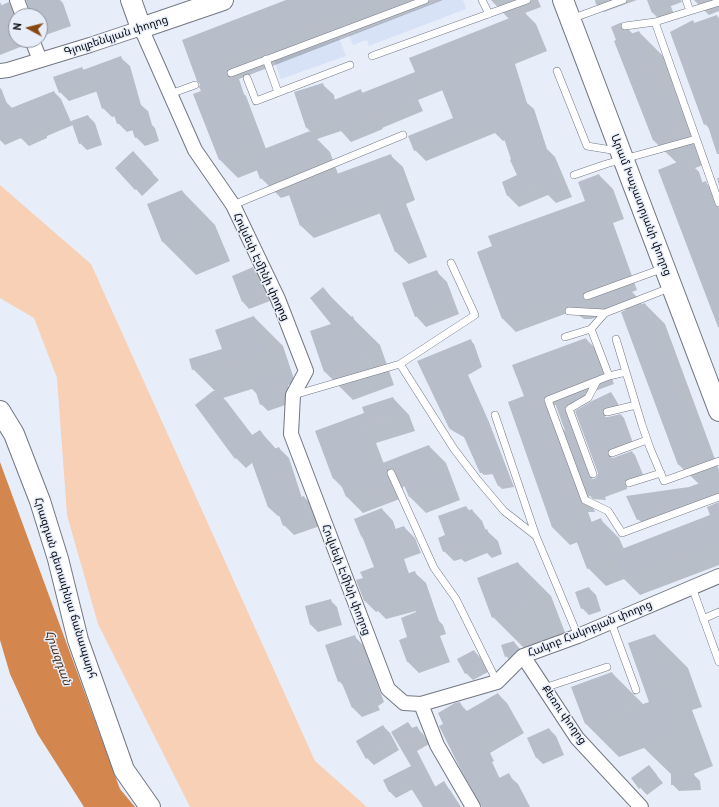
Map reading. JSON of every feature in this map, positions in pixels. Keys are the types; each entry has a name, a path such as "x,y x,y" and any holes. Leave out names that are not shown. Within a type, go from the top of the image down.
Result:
{"street":[{"name":"Հովսեփ Էմինի փողոց","path":"130,0 195,150 233,205 278,299 306,371 293,395 291,434 388,689 404,703 421,704"},
{"name":"Գյուլբենկյան փողոց","path":"4,71 90,45 222,0"},
{"name":"Արամ Խաչատրյանի փողոց","path":"563,0 719,411"},
{"path":"35,48 40,60"},
{"name":"Հրազդան գետափնյա ճանապարհ","path":"0,411 14,434 40,501 58,559 78,640 124,770 150,807"},
{"name":"Հակոբ Հակոբյան փողոց","path":"421,704 497,682 523,656 578,636 719,576"},
{"name":"Քեռու փողոց","path":"523,656 577,738 641,807"},
{"path":"421,704 437,745 473,807"}],"lane":[{"path":"231,73 425,0"},
{"path":"482,0 489,14"},
{"path":"372,56 527,0"},
{"path":"570,19 623,0"},
{"path":"686,0 690,11"},
{"path":"625,26 656,22 719,2"},
{"path":"656,22 719,203"},
{"path":"266,59 278,92"},
{"path":"247,78 256,101 350,65"},
{"path":"557,71 588,146 622,155"},
{"path":"170,94 195,85"},
{"path":"233,205 403,135"},
{"path":"574,175 606,164 622,155 696,139"},
{"path":"293,395 400,364 475,315 452,263"},
{"path":"587,296 665,268"},
{"path":"569,311 605,313 672,287"},
{"path":"565,338 592,329 605,313"},
{"path":"592,329 609,376"},
{"path":"616,339 647,440 664,481 719,462"},
{"path":"400,364 454,449 504,511 536,536"},
{"path":"626,372 609,376 548,400 586,500 608,511 622,533 719,497"},
{"path":"593,474 569,409 588,398 597,381"},
{"path":"607,412 636,404"},
{"path":"495,415 536,536 578,636"},
{"path":"612,453 647,440"},
{"path":"391,473 434,568 456,599 497,682"},
{"path":"630,483 661,473"},
{"path":"692,587 719,662"},
{"path":"704,619 719,612"},
{"path":"611,622 636,690"},
{"path":"544,688 607,667"}],"shaded area":[{"path":"440,0 463,0 466,9 369,46 367,40 353,45 349,35"},
{"path":"339,38 346,56 281,79 274,61"},
{"path":"0,185 91,264 315,761 367,807 190,807 98,624 67,515 57,378 34,318 0,298"}],"water":[{"name":"Հրազդան","path":"0,462 120,789 135,807 84,807 37,733 10,674 0,640"}],"building":[{"path":"26,0 59,0 66,20 48,27 48,8 28,8"},
{"path":"286,0 376,1 222,61 254,146 219,160 193,94 201,91 199,87 200,84 197,81 182,40"},
{"path":"647,0 681,0 682,2 652,13"},
{"path":"9,2 11,8 8,8 8,42 0,45 0,6"},
{"path":"525,12 536,40 504,53 519,98 523,97 540,147 544,145 562,186 545,193 540,182 507,196 502,182 517,175 510,160 511,159 500,127 491,131 488,121 414,151 408,136 453,118 437,77 408,89 413,100 340,131 335,119 306,128 294,92 323,83 329,102 361,89 362,93 415,72 409,58"},
{"path":"717,15 719,21 719,154 717,154 707,123 704,125 670,32 693,20 694,23"},
{"path":"622,22 620,24 621,29 623,31 627,31 628,35 639,31 678,131 653,140 614,41 616,40 611,27"},
{"path":"121,56 135,102 139,101 151,132 135,138 129,120 117,124 111,106 102,109 93,81 59,93 53,77 82,67 83,70"},
{"path":"1,88 9,109 54,91 66,119 40,129 41,131 21,139 17,130 0,137"},
{"path":"88,115 96,138 79,144 71,121"},
{"path":"310,131 319,156 260,179 251,154"},
{"path":"133,151 153,173 135,190 115,168"},
{"path":"391,154 403,187 394,191 415,244 395,252 374,199 300,226 288,192"},
{"path":"687,158 697,185 706,181 714,205 719,208 719,327 658,170"},
{"path":"599,174 611,206 601,210 625,277 585,291 582,297 584,300 589,301 628,286 631,297 618,303 614,293 577,306 570,306 559,298 502,319 477,252 492,246 488,236 585,201 578,182"},
{"path":"182,190 197,228 162,242 147,204"},
{"path":"253,267 263,294 242,302 232,276"},
{"path":"437,270 450,303 415,317 402,283"},
{"path":"323,287 348,318 353,316 367,357 324,372 310,331 331,324 310,298"},
{"path":"645,303 702,456 678,465 621,312"},
{"path":"254,316 267,353 228,367 226,360 192,370 189,359 222,349 215,330"},
{"path":"586,338 597,366 534,389 543,414 547,411 578,495 571,494 582,526 601,518 614,552 710,515 707,507 719,502 719,540 621,578 614,558 587,569 569,521 552,527 508,402 524,396 512,365"},
{"path":"471,339 479,363 465,372 486,418 511,484 498,486 491,471 480,473 464,437 449,428 417,361"},
{"path":"280,373 286,391 284,396 260,405 253,383"},
{"path":"213,391 218,391 252,436 260,430 274,449 279,447 297,499 304,496 311,516 283,526 275,504 268,507 247,449 235,459 195,405"},
{"path":"585,391 584,394 566,405 564,409 588,476 594,479 597,477 598,473 575,411 611,392 618,404 604,408 602,414 605,417 608,417 621,414 631,440 610,448 607,452 608,455 609,457 613,458 632,451 641,474 627,478 624,482 625,485 602,494 603,497 589,496 556,406"},
{"path":"393,397 399,415 360,427 375,466 429,445 444,484 409,497 400,476 398,477 394,469 391,468 386,472 389,480 346,497 338,477 333,479 315,431 364,413 362,407"},
{"path":"719,476 719,492 637,520 626,496 689,487"},
{"path":"466,506 468,511 472,509 481,532 487,529 493,544 481,549 478,543 453,552 452,548 443,552 438,538 445,535 438,516"},
{"path":"382,508 390,531 404,526 410,542 393,548 403,575 415,571 430,614 432,613 436,623 430,625 439,651 407,662 399,640 407,637 401,618 416,612 411,598 374,608 371,598 364,601 356,580 363,578 360,572 374,567 354,519"},
{"path":"518,562 533,602 492,618 477,578"},
{"path":"589,587 595,604 581,609 575,592"},
{"path":"331,599 336,619 310,625 305,606"},
{"path":"655,634 669,674 660,677 680,733 642,747 628,709 649,702 628,643"},
{"path":"355,635 375,693 370,696 371,701 352,708 341,681 338,682 325,645"},
{"path":"514,641 516,651 505,657 501,645"},
{"path":"474,650 482,665 465,674 457,659"},
{"path":"612,672 626,709 585,724 571,687"},
{"path":"498,693 516,723 481,744 486,751 483,753 497,779 509,773 526,807 482,807 439,726 443,724 438,713 455,703 460,702 465,712"},
{"path":"408,722 412,728 417,726 423,737 411,744 433,788 444,781 460,807 423,807 407,782 389,792 383,780 411,766 391,732"},
{"path":"383,725 393,743 366,759 356,741"},
{"path":"549,728 558,748 536,758 527,738"},
{"path":"649,765 657,775 639,789 631,778"},
{"path":"694,773 695,783 671,785 671,774"}]}
